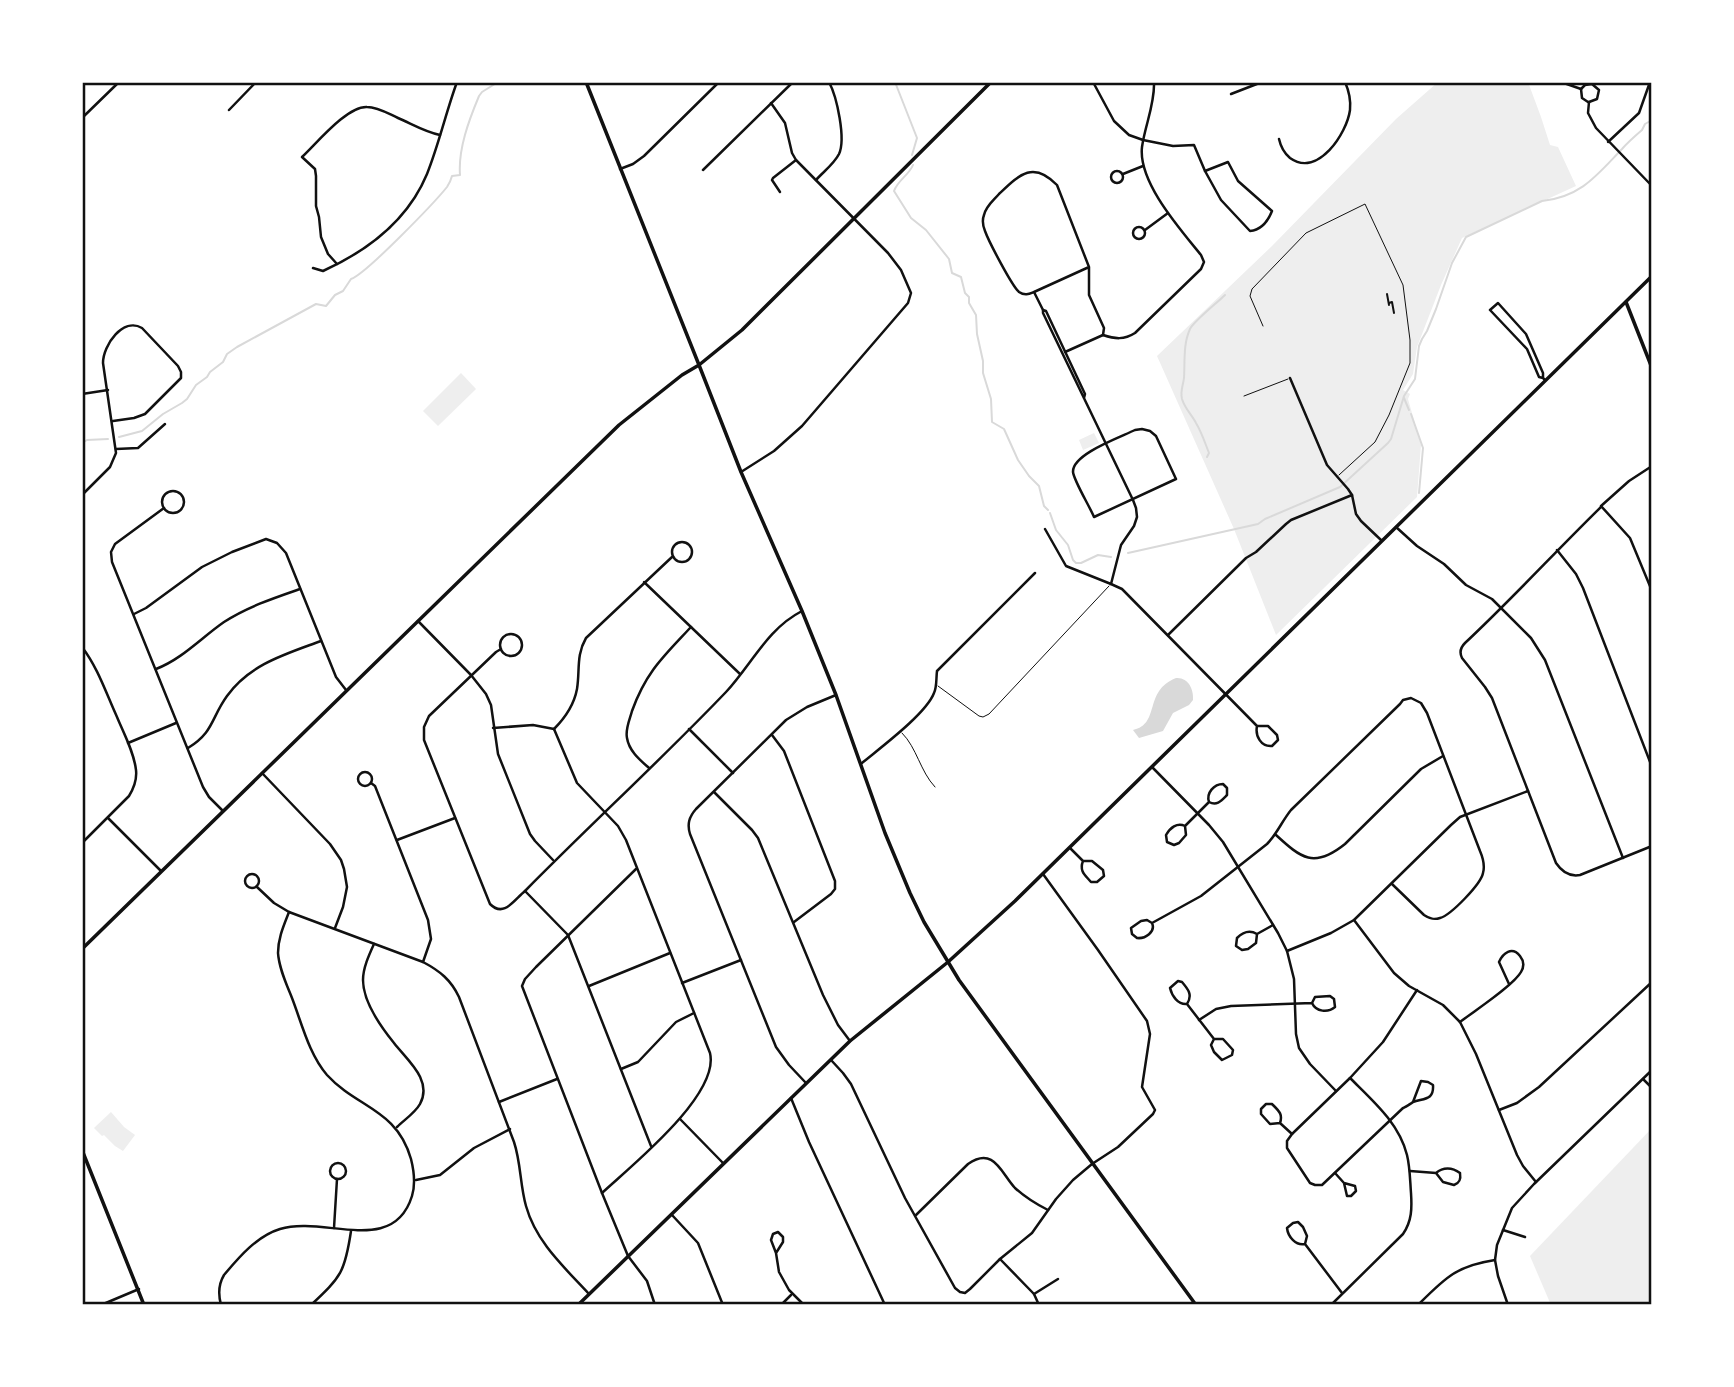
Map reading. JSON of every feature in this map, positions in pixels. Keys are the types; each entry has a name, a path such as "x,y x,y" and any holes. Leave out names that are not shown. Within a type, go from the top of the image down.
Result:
{"main road":[{"path":"586,82 741,472 836,695 881,823 924,922 959,980 1196,1305"},
{"path":"82,948 619,425 742,330 992,82"},
{"path":"578,1305 850,1041 948,962 1043,874 1544,379 1652,276"},
{"path":"1626,302 1652,368"},
{"path":"82,1150 144,1305"}],"street":[{"path":"82,118 119,82"},
{"path":"229,110 256,82"},
{"path":"313,268 323,271 349,258 379,237 408,206 426,176 457,82"},
{"path":"620,169 644,156 719,82"},
{"path":"703,170 793,82"},
{"path":"816,180 836,158 842,145 834,95 829,82"},
{"path":"1093,82 1119,127 1129,135 1173,146 1194,145 1205,171 1221,200 1250,231 1256,230 1269,218 1272,211 1238,181 1228,162 1205,171"},
{"path":"1065,352 1103,335 1122,338 1135,333 1203,264 1203,257 1168,213 1143,166 1143,140 1154,82"},
{"path":"1231,94 1262,82"},
{"path":"1279,139 1280,147 1296,162 1311,163 1322,156 1337,141 1348,120 1350,97 1345,82"},
{"path":"1561,82 1581,89"},
{"path":"1608,142 1639,113 1650,82"},
{"path":"1592,84 1599,90 1597,99 1589,102 1581,98 1581,89 1592,84"},
{"path":"1589,102 1588,113 1592,123 1652,186"},
{"path":"741,472 774,451 802,426 910,299 910,289 895,262 796,160 785,123 771,103"},
{"path":"337,264 328,254 321,237 316,206 315,169 302,157 347,114 364,106 440,135"},
{"path":"780,192 773,178 796,160"},
{"path":"1122,175 1143,166"},
{"path":"1089,267 1026,295 1017,289 983,228 983,217 988,206 1017,177 1027,172 1048,175 1057,185 1089,267 1089,295 1104,328 1103,335"},
{"path":"1145,230 1168,213"},
{"path":"1034,292 1046,311 1085,394 1084,398"},
{"path":"1387,294 1394,313"},
{"path":"1498,303 1526,334 1544,379 1539,377 1523,345 1490,310 1498,303"},
{"path":"1043,310 1042,313 1136,508 1137,517 1121,545 1111,584"},
{"path":"82,495 110,467 115,458 104,353 114,337 130,325 136,325 175,362 181,372 179,381 148,412 138,417 113,421"},
{"path":"1290,378 1325,461 1349,489 1356,514 1382,541"},
{"path":"82,394 108,390"},
{"path":"116,449 141,447 165,424"},
{"path":"1135,430 1150,431 1156,436 1176,479 1094,517 1074,474 1074,468 1081,457 1106,444 1135,430"},
{"path":"1652,466 1629,481 1556,550 1465,643 1461,654 1492,698 1556,863 1565,873 1580,876 1652,846"},
{"path":"175,491 183,498 184,505 180,511 169,513 164,508 162,501 168,492 175,491"},
{"path":"1168,635 1246,558 1286,524 1352,495"},
{"path":"1601,506 1630,538 1652,591"},
{"path":"164,508 119,541 111,552 112,562 205,791 223,811"},
{"path":"1396,527 1417,546 1444,564 1466,585 1502,608 1531,638 1545,660 1623,858"},
{"path":"1045,529 1066,566 1122,589 1257,726 1257,737 1264,745 1272,746 1278,740 1268,726 1257,726"},
{"path":"134,614 202,567 263,540 273,541 284,550 336,677 346,691"},
{"path":"677,542 684,542 691,548 692,555 687,561 680,562 672,556 671,550 677,542"},
{"path":"1556,550 1571,567 1583,588 1652,767"},
{"path":"554,729 566,715 575,697 579,654 586,638 672,556"},
{"path":"861,764 929,702 935,691 937,671 1035,573"},
{"path":"644,582 740,674"},
{"path":"156,669 180,657 237,614 300,589"},
{"path":"501,649 509,656 516,655 522,648 521,640 509,635 503,639 501,649 429,716 424,730 425,740 492,908 500,910 525,891 689,729 727,690 782,623 802,611"},
{"path":"418,621 471,675 489,699 498,754 530,834 554,861"},
{"path":"649,768 629,746 626,735 628,725 648,675 691,627"},
{"path":"188,748 204,736 228,695 251,672 268,661 321,641"},
{"path":"82,647 96,668 128,743 136,770 130,796 82,843"},
{"path":"806,1083 780,1053 688,825 696,809 786,720 800,710 836,695"},
{"path":"1152,923 1201,896 1276,835 1292,810 1399,704 1407,699 1415,699 1424,707 1444,755 1483,859 1483,873 1477,885 1447,915 1436,919 1427,918 1392,884"},
{"path":"128,743 177,722"},
{"path":"493,728 533,725 554,729"},
{"path":"554,729 577,783 622,832 710,1053 711,1066 694,1101 680,1119 602,1193"},
{"path":"689,729 733,774"},
{"path":"772,735 784,751 835,881 831,894 794,922"},
{"path":"1276,835 1302,856 1317,858 1332,853 1345,844 1415,775 1444,755"},
{"path":"1152,767 1215,831 1273,925 1287,951 1294,979 1299,1048 1336,1091"},
{"path":"364,771 368,772 372,776 371,783 362,786 358,783 358,775 364,771"},
{"path":"262,773 330,844 341,860 347,887 335,928"},
{"path":"371,783 375,786 430,925 431,939 424,962"},
{"path":"1223,784 1227,788 1227,795 1221,802 1209,802 1209,792 1216,786 1223,784"},
{"path":"1287,951 1331,933 1354,920 1451,825 1467,814 1529,791"},
{"path":"714,792 758,838 834,1018 850,1041"},
{"path":"1185,826 1209,802"},
{"path":"108,818 161,871"},
{"path":"397,841 455,818"},
{"path":"1174,826 1185,826 1186,835 1179,843 1174,845 1167,842 1166,835 1174,826"},
{"path":"1070,848 1083,861 1093,861 1103,870 1104,876 1097,882 1091,882 1081,869 1083,861"},
{"path":"637,868 527,976 522,986 628,1256 647,1281 655,1305"},
{"path":"831,1059 851,1084 915,1216 955,1288 965,1293 1032,1233 1073,1180 1118,1147 1155,1110 1142,1087 1149,1029 1147,1021 1043,874"},
{"path":"247,876 257,876 260,882 257,887 247,887 247,876"},
{"path":"257,887 274,903 289,912 424,962 446,976 456,992 510,1129 520,1163 527,1208 536,1230 553,1255 589,1294"},
{"path":"525,891 568,935 651,1146"},
{"path":"221,1305 218,1292 224,1275 264,1236 295,1226 351,1230 385,1228 405,1211 415,1180 409,1152 396,1128 377,1111 332,1080 314,1054 279,965 280,937 289,912"},
{"path":"1354,920 1402,981 1443,1005 1460,1022 1522,1166 1536,1182"},
{"path":"1141,921 1152,923 1152,931 1145,936 1139,939 1132,934 1131,928 1141,921"},
{"path":"1258,934 1245,932 1237,938 1236,946 1242,950 1248,949 1256,943 1258,934 1273,925"},
{"path":"374,944 363,973 365,993 381,1024 418,1071 423,1086 420,1105 396,1128"},
{"path":"1460,1022 1509,984 1521,971 1522,959 1513,951 1503,955 1499,962 1509,984"},
{"path":"589,986 670,953"},
{"path":"682,983 741,960"},
{"path":"1187,1004 1190,993 1182,982 1178,981 1170,988 1172,994 1177,1001 1187,1004 1214,1039"},
{"path":"1499,1110 1539,1087 1652,982"},
{"path":"1413,1102 1421,1082 1433,1085 1430,1097 1413,1102 1390,1119 1322,1185 1310,1183 1287,1148 1287,1141 1292,1135 1390,1034 1417,990"},
{"path":"1318,996 1330,996 1334,999 1335,1007 1331,1010 1318,1010 1312,1003 1318,996"},
{"path":"1199,1020 1224,1007 1312,1003"},
{"path":"621,1069 638,1062 676,1022 694,1013"},
{"path":"1214,1039 1223,1039 1233,1050 1232,1055 1225,1060 1220,1059 1212,1048 1214,1039"},
{"path":"1508,1305 1495,1260 1497,1245 1516,1202 1652,1070"},
{"path":"1331,1305 1406,1230 1412,1212 1410,1171 1400,1137 1390,1119 1350,1078"},
{"path":"499,1102 557,1079"},
{"path":"1643,1079 1652,1088"},
{"path":"791,1098 885,1305"},
{"path":"1280,1124 1281,1115 1272,1104 1261,1110 1261,1114 1270,1124 1280,1124 1292,1135"},
{"path":"680,1119 723,1163"},
{"path":"415,1180 443,1174 474,1148 510,1129"},
{"path":"915,1216 968,1164 985,1157 994,1161 1025,1196 1048,1210"},
{"path":"339,1163 344,1165 346,1173 337,1179 330,1170 334,1164 339,1163"},
{"path":"1410,1171 1436,1173 1444,1168 1460,1173 1460,1179 1457,1184 1447,1184 1436,1173"},
{"path":"1335,1173 1344,1183"},
{"path":"334,1228 337,1179"},
{"path":"672,1214 698,1243 723,1305"},
{"path":"1293,1223 1300,1224 1306,1233 1305,1244 1296,1243 1288,1234 1287,1228 1293,1223"},
{"path":"310,1305 341,1273 347,1258 351,1230"},
{"path":"1503,1230 1525,1237"},
{"path":"776,1253 783,1242 783,1237 778,1232 771,1236 779,1272 792,1294 804,1305"},
{"path":"1305,1244 1342,1293"},
{"path":"1000,1259 1034,1294 1039,1305"},
{"path":"1418,1305 1455,1272 1474,1264 1495,1260"},
{"path":"1034,1294 1058,1279"},
{"path":"101,1305 139,1289"},
{"path":"781,1305 792,1294"}],"lane":[{"path":"1263,327 1250,296 1252,289 1306,233 1365,204 1403,285 1410,340 1409,363 1389,415 1375,442 1338,477"},
{"path":"1244,397 1290,378"},
{"path":"936,684 979,716 989,714 1111,584"},
{"path":"900,731 909,741 926,776 935,787"}],"shaded area":[{"path":"1438,82 1528,82 1550,145 1558,147 1576,186 1462,238 1417,347 1413,374 1403,390 1410,394 1408,399 1421,445 1417,497 1276,635 1234,529 1157,356 1272,246 1396,119"},
{"path":"461,373 476,389 438,426 423,411"},
{"path":"1094,433 1099,443 1083,450 1079,440"},
{"path":"1176,678 1184,679 1189,684 1193,700 1173,713 1163,731 1139,738 1133,730 1142,727 1147,721 1159,691"},
{"path":"111,1112 135,1135 123,1151 94,1128"},
{"path":"1652,1128 1652,1305 1551,1305 1530,1256"}],"waterway":[{"path":"119,437 142,431 182,403 196,385 237,347 316,304 326,306 335,295 343,291 351,279 385,252 447,187 452,176 460,175 462,145 475,105 482,92 498,82"},
{"path":"895,82 917,138 912,155"},
{"path":"1128,553 1258,524 1340,487 1391,439 1404,396 1415,379 1419,346 1436,309 1452,263 1466,237 1542,201 1556,199 1578,190 1596,176 1645,124 1652,120"},
{"path":"913,165 894,191 911,218 926,230 949,259 952,273 961,277 965,293 976,315 983,373 991,399 992,422 1004,429 1018,460 1039,486 1044,506 1048,510"},
{"path":"1207,457 1209,453 1202,434 1182,399 1185,347 1192,326 1225,295"},
{"path":"1404,398 1409,410"},
{"path":"1411,414 1423,448 1419,493"},
{"path":"82,443 87,440 108,439"},
{"path":"1050,513 1056,530 1068,545 1076,563 1098,555 1111,557"}]}
